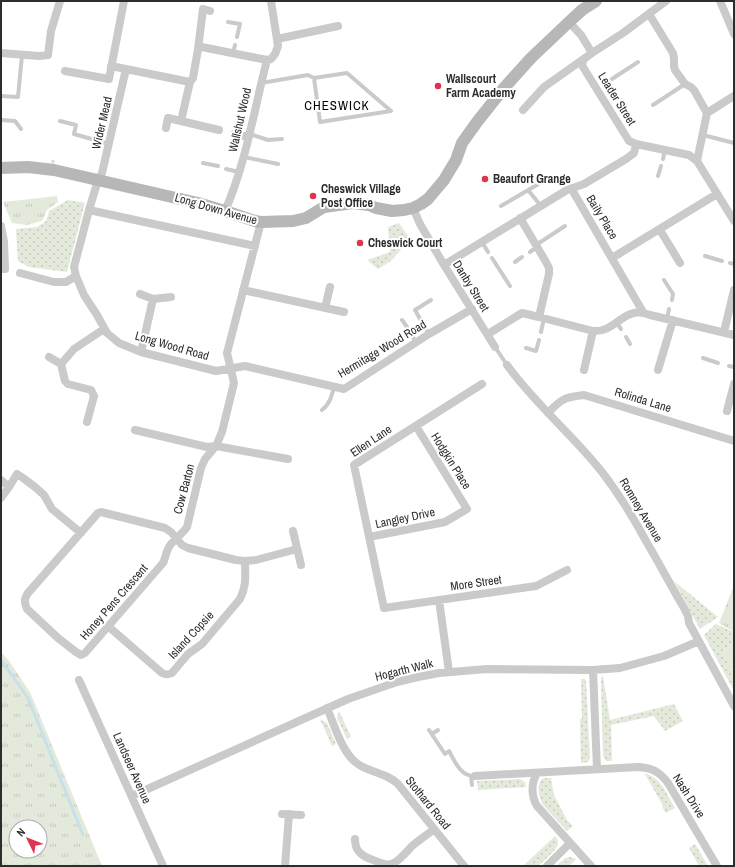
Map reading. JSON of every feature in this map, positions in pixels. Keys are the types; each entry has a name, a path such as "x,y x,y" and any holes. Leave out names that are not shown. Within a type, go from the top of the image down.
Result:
{"street":[{"path":"1,53 39,56 48,55 51,31 60,1"},
{"path":"65,71 109,79 124,1"},
{"name":"Wallshut Wood","path":"226,211 239,173 267,60 271,59 275,54 278,46 271,1"},
{"name":"Long Down Avenue","path":"1,168 44,168 186,200 261,222 293,221 306,218 324,208 353,204 369,205 392,211 413,208 428,199 444,180 456,160 462,143 504,88 531,58 569,22 582,10 596,1"},
{"path":"522,110 544,87 623,33 666,1"},
{"path":"720,1 734,34"},
{"path":"181,121 190,82 193,78 203,9 210,11"},
{"path":"649,14 673,53 674,67 685,84 694,90 707,113 697,161"},
{"path":"569,22 581,35 589,55"},
{"path":"277,39 338,26"},
{"path":"198,49 202,47 234,49 267,60"},
{"name":"Leader Street","path":"589,55 583,61 583,67 600,87 629,141 636,144"},
{"path":"111,66 190,82"},
{"name":"Wider Mead","path":"98,180 102,173 126,69"},
{"path":"707,113 734,96"},
{"path":"166,128 168,118 219,130"},
{"path":"234,134 249,135"},
{"path":"444,265 570,188 584,184 630,156 634,153 636,144 689,155 697,161 734,221"},
{"name":"Long Wood Road","path":"98,180 74,266 76,276 84,295 104,329 119,343 141,352 216,370 230,369"},
{"name":"Baily Place","path":"570,188 643,312"},
{"name":"Baily Place","path":"612,258 717,194"},
{"name":"Danby Street","path":"413,208 420,224 444,265 495,347"},
{"path":"89,210 255,246"},
{"path":"520,218 549,268 542,317"},
{"name":"Cow Barton","path":"177,538 187,527 201,468 205,459 216,446 222,432 234,383 227,353 261,222"},
{"path":"1,226 4,242 5,269 1,269"},
{"path":"660,230 680,263"},
{"path":"20,273 54,282 66,282 76,276"},
{"path":"325,308 330,287"},
{"path":"243,290 344,312"},
{"path":"724,332 734,290"},
{"path":"140,294 153,299 171,297"},
{"path":"141,352 153,299"},
{"name":"Hermitage Wood Road","path":"230,369 245,366 344,389 472,309"},
{"path":"488,334 522,314 542,317 593,331 602,331 633,312 643,312 734,335"},
{"path":"658,370 670,320"},
{"path":"61,364 74,349 104,329"},
{"path":"584,370 593,331"},
{"path":"49,357 61,364 65,381 68,384 91,390 94,396 87,422"},
{"name":"Romney Avenue","path":"507,365 524,387 587,453 617,491 684,608 688,616 689,623 734,706"},
{"name":"Ellen Lane","path":"384,608 354,465 482,384"},
{"path":"727,411 734,388"},
{"name":"Rolinda Lane","path":"548,413 559,402 571,396 584,395 734,441"},
{"name":"Hodgkin Place","path":"416,426 467,509"},
{"path":"135,430 207,447 216,446 288,459"},
{"path":"1,498 17,474 44,495 52,509 81,534"},
{"path":"1,480 9,487"},
{"name":"Langley Drive","path":"369,537 445,522 467,509"},
{"name":"Honey Pens Crescent","path":"101,512 165,528 172,532 177,538 167,550 163,563 109,627 85,653 81,655 58,638 27,609 24,603 28,593 81,534 98,513 101,512"},
{"path":"293,531 301,565"},
{"path":"177,538 182,545 188,548 245,561 256,560 297,549"},
{"name":"Island Copsie","path":"109,627 162,673 168,675 172,673 188,654 202,644 240,598 244,591 246,582 245,561"},
{"name":"More Street","path":"384,608 536,586 567,570"},
{"path":"439,600 449,672"},
{"name":"Hogarth Walk","path":"132,796 327,708 362,693 391,683 449,672 487,669 593,670 620,668 652,660 699,641"},
{"path":"593,670 597,769"},
{"name":"Landseer Avenue","path":"79,680 163,866"},
{"name":"Stothard Road","path":"327,708 342,744 355,762 362,767 388,776 395,781 464,866"},
{"name":"Nash Drive","path":"473,776 638,767 652,769 668,782 717,866"},
{"path":"537,773 534,777 533,785 535,802 540,810 591,866"},
{"path":"285,866 285,814 301,815"},
{"path":"355,839 356,848 360,854 367,858 391,865 434,829"},
{"path":"546,866 570,843"}],"lane":[{"path":"228,22 240,24 237,37"},
{"path":"1,96 18,97 22,55"},
{"path":"612,79 638,62"},
{"path":"261,83 308,76 314,78 347,73 391,111 320,122 314,78"},
{"path":"653,105 685,84"},
{"path":"1,120 15,121 21,129"},
{"path":"60,121 76,125 74,134 109,144"},
{"path":"249,135 268,140 282,139"},
{"path":"702,135 734,143"},
{"path":"663,158 665,149"},
{"path":"243,157 278,164"},
{"path":"203,163 218,166"},
{"path":"658,176 661,166"},
{"path":"226,169 239,173"},
{"path":"501,206 547,179"},
{"path":"528,190 541,206"},
{"path":"530,252 565,226"},
{"path":"482,242 488,252"},
{"path":"705,256 722,261"},
{"path":"515,262 522,257"},
{"path":"492,258 510,286"},
{"path":"664,280 673,294 672,300"},
{"path":"420,319 415,310 431,300"},
{"path":"669,309 670,320"},
{"path":"541,332 542,317"},
{"path":"402,320 407,327"},
{"path":"616,322 621,329"},
{"path":"424,326 430,334"},
{"path":"411,334 416,343"},
{"path":"626,337 630,344"},
{"path":"526,348 536,351 539,340"},
{"name":"Romney Avenue","path":"495,347 507,365"},
{"path":"703,358 718,363"},
{"path":"729,366 734,367"},
{"path":"322,410 326,407 334,387"},
{"path":"438,730 430,732 445,754 450,751 461,770 466,775 473,776 472,785"}],"green space":[{"path":"57,196 58,202 47,210 42,221 27,225 12,223 3,202"},
{"path":"68,200 85,203 67,272 29,267 18,261 16,229 37,227 46,221 49,211"},
{"path":"399,223 410,239 391,261 378,269 367,260 390,252 388,227"},
{"path":"674,581 718,617 700,629"},
{"path":"734,585 734,632 719,623"},
{"path":"716,624 734,632 734,642 722,652 734,673 734,691 704,635"},
{"path":"734,642 734,673 722,652"},
{"path":"1,652 30,692 102,866 1,866"},
{"path":"603,676 610,720 674,704 683,721 665,731 654,716 611,725 612,761 606,761 603,756 601,678"},
{"path":"581,679 585,679 586,682 590,757 588,762 581,763 580,719 582,719"},
{"path":"1,684 11,697 1,705"},
{"path":"339,711 351,737 347,739 337,718"},
{"path":"320,719 327,723 336,744 332,746"},
{"path":"645,774 651,776 659,783 675,808 666,813"},
{"path":"544,778 551,778 554,795 567,820 573,826 567,831 543,805 539,794 539,783"},
{"path":"520,779 525,782 526,787 478,790 477,781"},
{"path":"555,836 558,844 547,858 538,866 523,866"},
{"path":"695,844 708,866 699,866 689,848"},
{"path":"571,857 576,859 569,866 556,866 565,858"}],"waterway":[{"path":"1,660 28,698 83,835"}],"place":[{"name":"Wallscourt Farm Academy","path":"438,86"},
{"name":"Beaufort Grange","path":"485,179"},
{"name":"Cheswick Village Post Office","path":"313,196"},
{"name":"Cheswick Court","path":"360,243"}],"district":[{"name":"CHESWICK","path":"337,105"}]}
